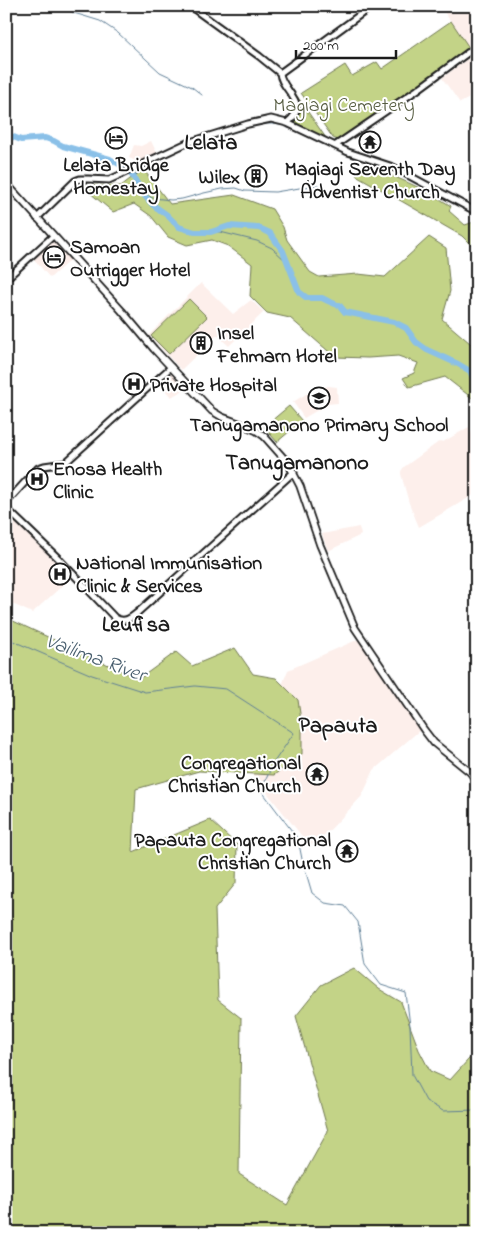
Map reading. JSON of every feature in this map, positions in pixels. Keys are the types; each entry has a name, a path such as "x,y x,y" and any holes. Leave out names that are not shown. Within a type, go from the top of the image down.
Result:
{"main road":[{"path":"190,6 280,73 280,78 291,93 297,108 297,112 288,123"},
{"path":"280,73 372,6"},
{"path":"336,146 477,46"},
{"path":"38,218 75,181 80,179 109,180 187,143 239,126 271,119 288,123 329,144 358,156 393,167 477,212"},
{"path":"6,182 212,411 222,417 252,428 264,436 281,455 294,472 320,545 356,628 434,743 470,772 477,782"},
{"path":"6,278 53,236"},
{"path":"6,503 38,468 65,463 171,367"},
{"path":"6,508 58,558 115,618 123,621 130,619 137,613 294,472"}],"shaded area":[{"path":"440,6 477,6 477,44 470,49"},
{"path":"470,57 477,66 477,94 460,103 442,78"},
{"path":"151,141 158,155 140,163 129,158 134,145 141,146"},
{"path":"53,238 71,259 50,278 32,257"},
{"name":"Insel Fehmarn Hotel","path":"201,283 233,314 251,300 264,312 229,346 217,335 181,370 149,335"},
{"path":"172,373 187,387 171,397 159,383"},
{"name":"Tanugamanono Primary School","path":"328,386 337,387 338,403 328,404 304,418 293,402 306,394"},
{"path":"469,427 477,445 477,493 419,527 409,503 401,471 440,441 443,442"},
{"path":"6,514 72,577 32,613 6,601"},
{"path":"359,527 361,535 328,551 322,534"},
{"path":"359,639 420,730 374,770 362,796 328,832 310,846 248,769 288,670"}],"green space":[{"name":"Magiagi Cemetery","path":"451,21 470,49 343,139 333,138 301,93 345,65 352,76 377,62 382,69"},
{"path":"283,76 326,139 295,122 300,111 299,104"},
{"path":"364,165 409,183 441,200 451,206 449,211 465,225 477,221 477,251 462,236 356,175"},
{"path":"143,169 170,204 234,195 272,209 283,227 287,240 310,272 319,277 358,274 385,277 429,237 446,248 450,291 442,319 477,349 477,394 472,398 445,377 409,387 403,378 414,373 418,363 398,356 368,358 335,357 290,318 267,313 250,296 252,264 228,246 212,240 187,245 168,237 151,216 134,204 113,212 84,188 84,185 121,186"},
{"path":"189,299 207,317 169,354 151,336"},
{"path":"289,406 302,421 277,442 264,427"},
{"path":"11,620 139,679 176,652 192,666 235,648 253,674 276,678 298,700 302,727 302,754 274,775 199,771 136,789 133,852 210,820 237,845 236,883 215,909 218,1000 241,1018 239,1174 287,1205 328,1131 296,1016 321,985 354,968 379,989 401,1002 419,1050 430,1071 450,1080 477,1050 477,1233 6,1233 6,625"}],"waterway":[{"path":"62,6 74,13 100,21 118,33 160,72 192,87 202,95"},
{"path":"251,127 268,124 284,126"},
{"path":"234,132 238,131"},
{"path":"6,134 21,140 45,138 63,146 110,159 126,168 143,194 179,227 195,232 211,232 229,226 259,228 270,233 283,251 299,292 307,298 322,298 340,306 345,312 394,322 406,328 416,342 427,350 470,371 477,386"},
{"path":"211,139 225,135"},
{"path":"182,149 208,140"},
{"path":"160,159 179,150"},
{"path":"133,177 156,161"},
{"path":"143,194 153,198 171,200 222,189 236,188 245,191 275,192 318,185"},
{"path":"211,232 220,232 257,241 272,248 287,262"},
{"name":"Vailima River","path":"6,638 92,675 145,692 195,686 226,689 294,733 274,762 261,790 298,839 312,893 325,903 345,906 358,922 365,964 381,985 406,993 410,1026 412,1075 426,1101 443,1111 477,1110"}],"place":[{"name":"Lelata Bridge Homestay","path":"116,138"},
{"name":"Magiagi Seventh Day Adventist Church","path":"370,142"},
{"name":"Wilex","path":"256,176"},
{"name":"Samoan Outrigger Hotel","path":"54,257"},
{"name":"Insel Fehmarn Hotel","path":"201,343"},
{"name":"Private Hospital","path":"134,384"},
{"name":"Tanugamanono Primary School","path":"319,398"},
{"name":"Enosa Health Clinic","path":"37,479"},
{"name":"National Immunisation Clinic & Services","path":"60,574"},
{"name":"Congregational Christian Church","path":"317,774"},
{"name":"Papauta Congregational Christian Church","path":"347,851"}],"district":[{"name":"Lelata","path":"211,141"},
{"name":"Tanugamanono","path":"297,461"},
{"name":"Leufisa","path":"136,623"},
{"name":"Papauta","path":"338,724"}]}
